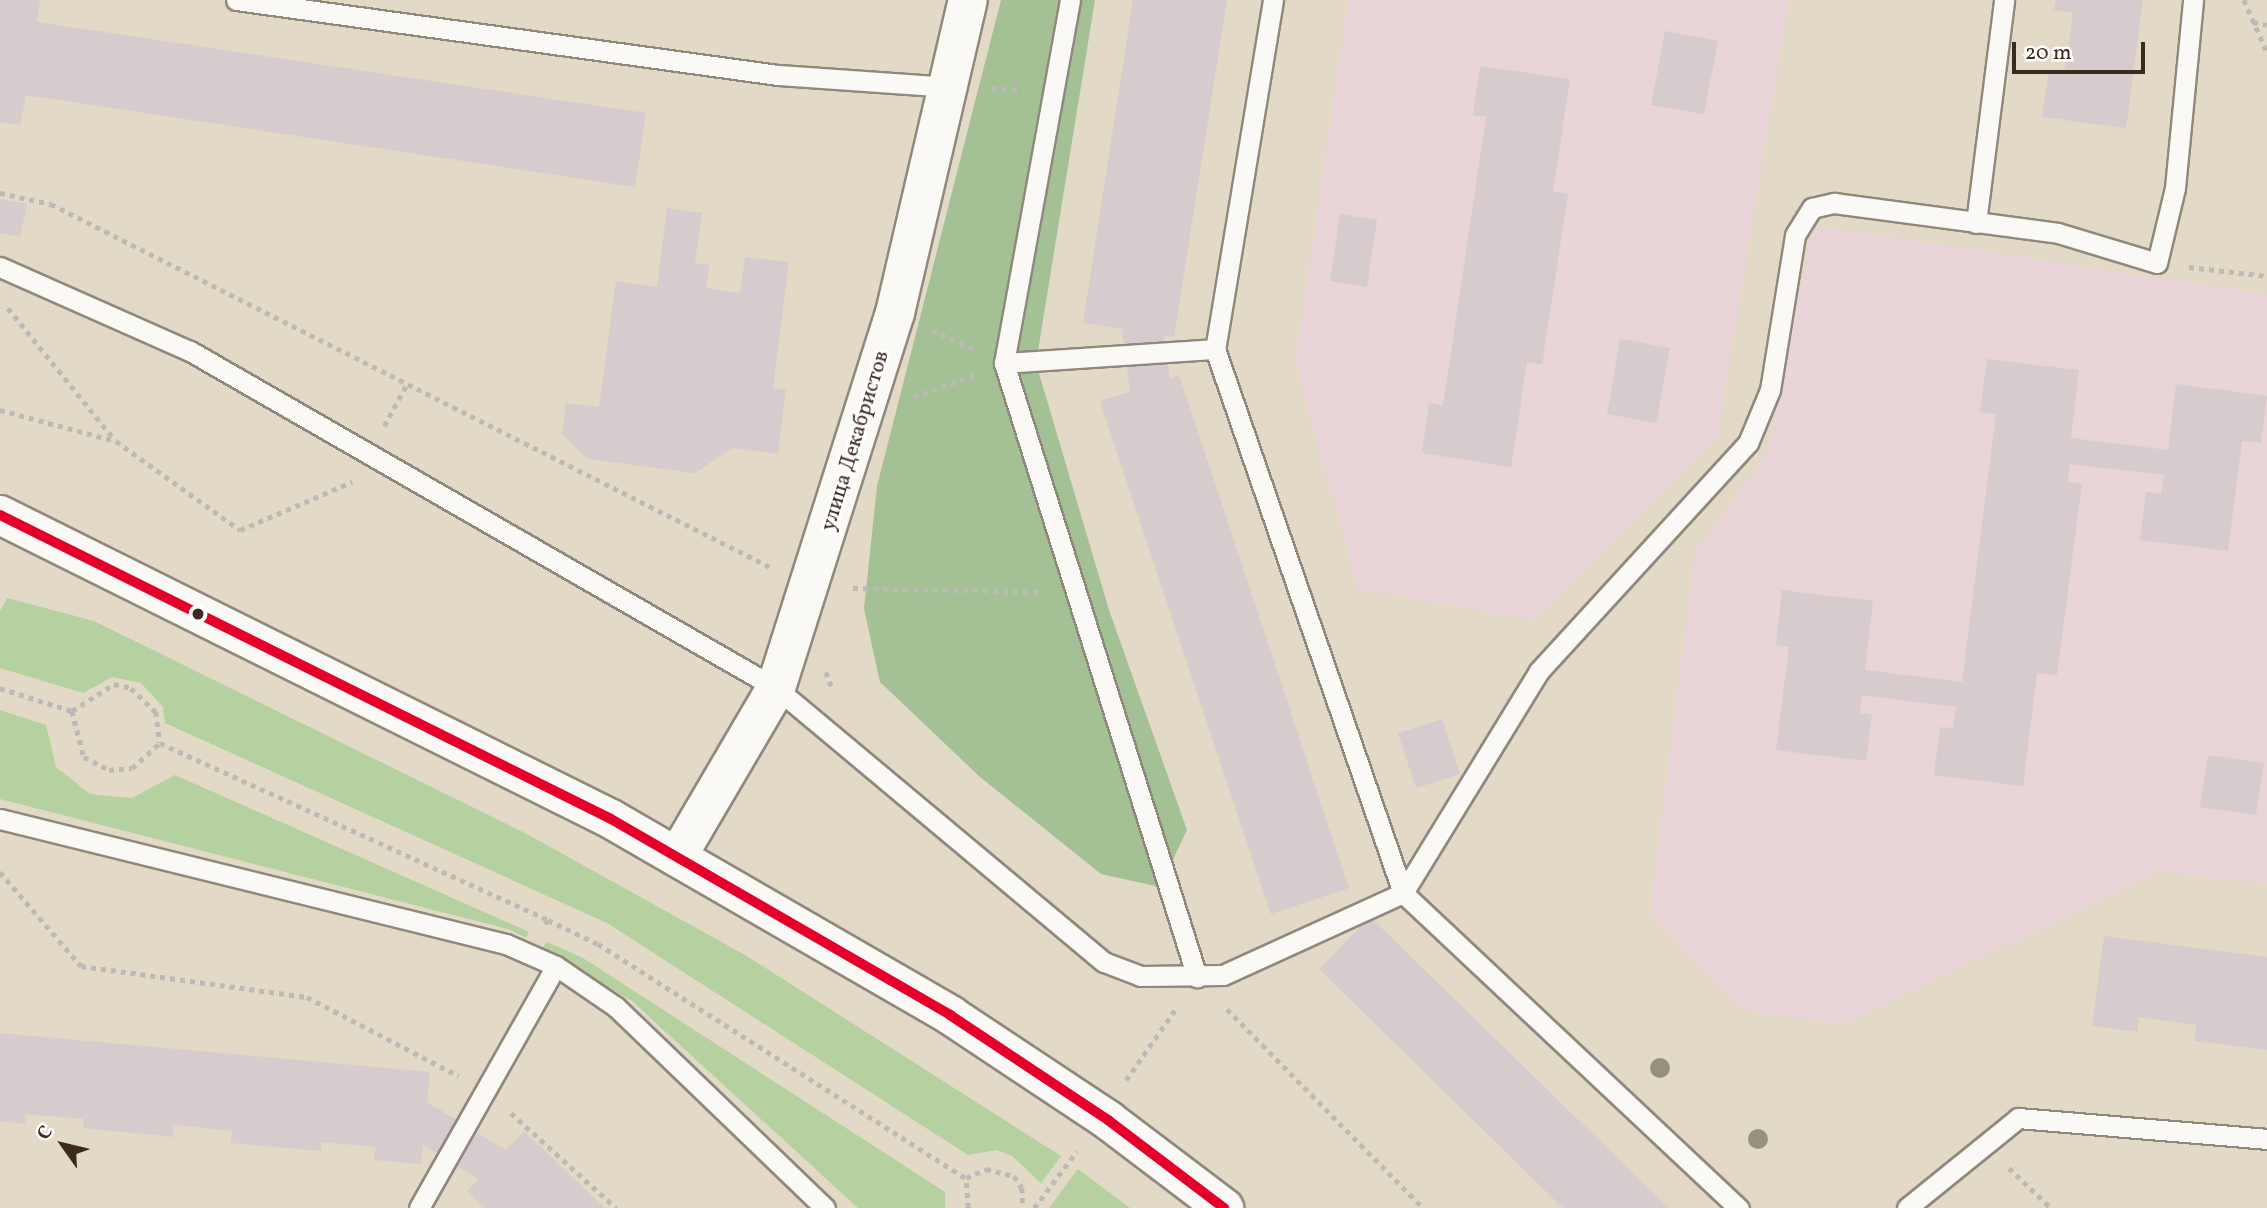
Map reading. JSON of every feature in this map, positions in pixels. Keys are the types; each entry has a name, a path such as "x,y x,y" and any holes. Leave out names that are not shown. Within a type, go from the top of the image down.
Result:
{"main road":[{"name":"улица Декабристов","path":"677,857 776,688 865,415 895,313 968,0"},
{"path":"0,515 448,734 677,857 872,967 1101,1115 1224,1208"}],"lane":[{"path":"236,0 778,75 948,87"},
{"path":"1070,0 1004,363 1197,977"},
{"path":"1273,0 1215,349 1403,893 1739,1208"},
{"path":"1976,223 2004,0"},
{"path":"0,267 190,351 776,688 1072,942 1140,976 1223,975 1403,893 1539,671 1748,443 1770,390 1795,235 1812,208 1834,203 2058,233 2157,263 2175,188 2193,0"},
{"path":"1004,363 1215,349"},
{"path":"0,819 506,944 556,966 616,1007 825,1208"},
{"path":"419,1208 556,966"},
{"path":"1907,1208 2018,1118 2267,1139"}],"path":[{"path":"2244,0 2267,52"},
{"path":"2252,22 2267,25"},
{"path":"948,87 1054,91"},
{"path":"0,193 51,204 810,587 1076,593"},
{"path":"2157,263 2267,276"},
{"path":"0,298 116,441 240,530 349,488 407,384"},
{"path":"895,313 1004,363"},
{"path":"865,415 1004,363"},
{"path":"0,410 116,441"},
{"path":"822,661 835,696"},
{"path":"72,711 114,684 131,688 156,712 160,743"},
{"path":"0,688 72,711"},
{"path":"72,711 85,757 110,770 132,768 160,743"},
{"path":"160,743 598,944 966,1178 1002,1169 1023,1188 1023,1208"},
{"path":"0,872 81,966 307,996 486,1090 616,1208"},
{"path":"541,932 548,920"},
{"path":"1034,1208 1197,977 1423,1208"},
{"path":"1963,1162 2003,1162 2052,1208"},
{"path":"966,1178 968,1208"}],"shaded area":[{"path":"1348,0 1789,0 1718,433 1535,621 1358,589 1295,362"},
{"path":"1813,225 2267,294 2267,884 2160,872 1843,1024 1743,1010 1649,914 1695,551 1768,453"}],"green space":[{"path":"1001,0 1095,0 1036,363 1109,610 1187,830 1160,887 1101,874 980,777 880,682 864,609 877,486"},
{"path":"7,598 94,621 525,833 745,955 1061,1156 1041,1183 1012,1156 997,1150 968,1155 607,923 165,723 163,707 141,683 112,677 83,693 0,668 0,611"},
{"path":"0,710 46,725 56,767 90,794 132,798 175,775 529,932 526,938 508,929 0,799"},
{"path":"547,942 583,958 945,1192 945,1208 858,1208 632,1001 542,948"},
{"path":"1078,1169 1130,1208 1049,1208"}],"building":[{"path":"0,0 40,0 37,22 646,113 635,187 26,95 20,125 0,122"},
{"path":"1133,0 1227,0 1174,337 1163,335 1170,378 1179,375 1349,888 1271,914 1100,401 1130,392 1122,329 1083,323"},
{"path":"2056,0 2143,0 2126,128 2042,117 2049,70 2065,72 2073,13 2054,10"},
{"path":"1665,31 1718,41 1704,114 1651,105"},
{"path":"1480,66 1570,79 1553,192 1568,194 1542,365 1527,362 1511,467 1422,453 1429,403 1443,406 1486,117 1473,115"},
{"path":"0,199 27,204 20,237 0,233"},
{"path":"667,208 702,213 695,263 709,265 706,288 740,293 745,257 789,262 773,388 786,390 778,454 732,448 695,473 587,459 562,434 566,403 599,407 616,281 657,287"},
{"path":"1340,214 1377,220 1367,287 1330,281"},
{"path":"1620,339 1670,348 1656,423 1607,414"},
{"path":"1987,359 2079,370 2071,438 2168,450 2176,384 2267,396 2261,443 2242,441 2228,551 2140,540 2146,492 2161,494 2164,475 2070,464 2068,482 2082,483 2057,675 2037,673 2023,786 1934,775 1940,727 1953,728 1956,707 1862,695 1860,713 1872,714 1866,761 1776,750 1789,647 1776,645 1782,590 1873,601 1865,670 1962,682 1996,414 1980,412"},
{"path":"1442,719 1460,774 1416,788 1398,733"},
{"path":"2208,755 2264,763 2256,815 2200,807"},
{"path":"1370,917 1669,1208 1563,1208 1319,969"},
{"path":"2104,936 2267,957 2267,1050 2195,1041 2196,1025 2139,1017 2137,1032 2092,1026"},
{"path":"0,1033 430,1072 427,1102 506,1150 524,1131 605,1208 485,1208 467,1191 478,1179 423,1144 421,1164 374,1160 376,1147 322,1142 321,1151 231,1143 232,1131 173,1125 173,1137 83,1128 84,1119 26,1114 25,1124 0,1121"}],"transit line":[{"path":"0,515 611,819 950,1015 1108,1120 1224,1208"}]}
